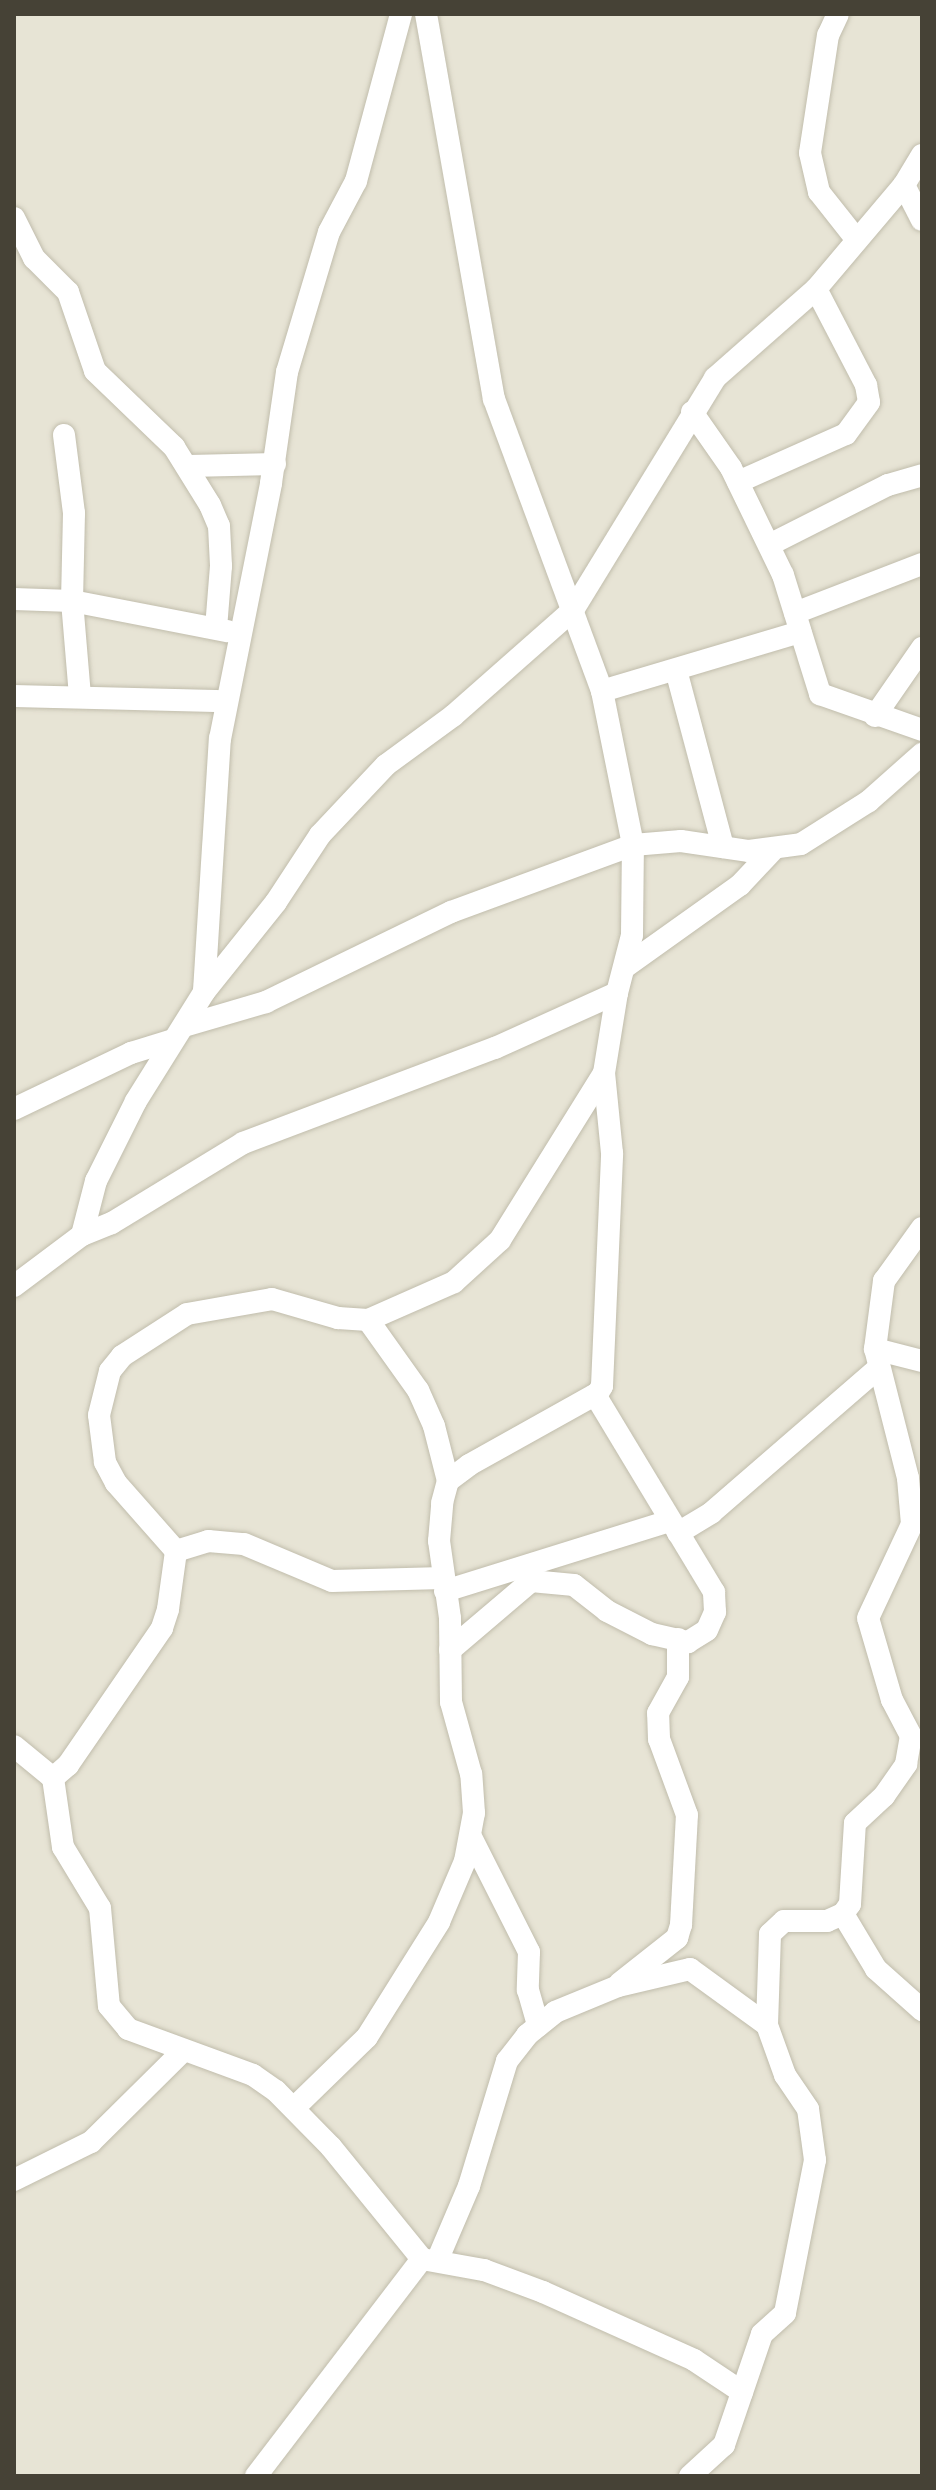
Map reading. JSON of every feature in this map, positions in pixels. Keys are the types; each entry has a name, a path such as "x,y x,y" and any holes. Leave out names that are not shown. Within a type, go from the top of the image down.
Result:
{"street":[{"path":"204,992 225,701 275,464 287,372 314,275 356,181 401,14"},
{"path":"426,14 494,399 602,691 633,845 632,935 617,993 604,1073 610,1114 611,1234 602,1386 595,1395 496,1447 448,1481"},
{"path":"838,14 828,35 810,153 819,192 857,240"},
{"path":"82,1235 96,1181 179,1033 204,992 276,902 320,835 375,777 573,610 692,412 723,369 816,289 904,185 922,155"},
{"path":"904,185 922,220"},
{"path":"14,218 22,242 68,292 95,371 189,466 219,526 216,628"},
{"path":"738,482 846,434 869,402 866,385 816,289"},
{"path":"692,412 738,482 769,545 820,694 875,716 922,730"},
{"path":"64,435 74,513 72,601 80,697"},
{"path":"189,466 275,464"},
{"path":"769,545 888,485 922,475"},
{"path":"602,691 676,670 797,622 922,564"},
{"path":"14,599 72,601 240,634"},
{"path":"875,716 922,648"},
{"path":"676,670 723,847"},
{"path":"14,696 225,701"},
{"path":"14,1109 131,1053 266,1002 451,912 633,845 681,841 773,850 801,844 869,801 922,754"},
{"path":"625,967 740,885 773,850"},
{"path":"14,1286 82,1235 112,1223 243,1143 495,1048 617,993"},
{"path":"176,1551 116,1483 105,1462 99,1415 110,1371 122,1356 187,1314 272,1299 338,1318 368,1320 454,1282 500,1240 604,1073"},
{"path":"690,2476 718,2455 762,2334 785,2313 815,2160 808,2109 785,2075 767,2025 770,1934 784,1921 827,1921 843,1914 850,1904 855,1823 914,1765 911,1736 892,1700 868,1618 912,1524 908,1478 876,1359 884,1281 922,1228"},
{"path":"295,2107 367,2037 404,1981 439,1922 471,1837 471,1774 451,1702 450,1650 439,1541 448,1481 434,1426 418,1390 368,1320"},
{"path":"176,1551 208,1541 244,1544 332,1581 444,1584 674,1527 711,1513 876,1359 922,1361"},
{"path":"450,1650 531,1581 574,1585 632,1626 688,1642 707,1630 715,1612 714,1592 595,1395"},
{"path":"53,1778 83,1748 162,1628 176,1551"},
{"path":"618,1986 677,1938 681,1925 687,1815 659,1739 658,1713 678,1677 678,1639"},
{"path":"14,1746 53,1778 63,1847 100,1908 109,2006 128,2029 253,2075 295,2107 430,2260 484,2270 543,2292 694,2360 742,2392"},
{"path":"471,1837 529,1952 528,1990 538,2026"},
{"path":"843,1914 876,1969 922,2010"},
{"path":"256,2476 430,2260 469,2186 507,2061 538,2026 555,2012 618,1986 690,1969 767,2025"},
{"path":"14,2180 91,2142 183,2051"}],"shaded area":[{"path":"14,14 922,14 922,2476 14,2476"}]}
